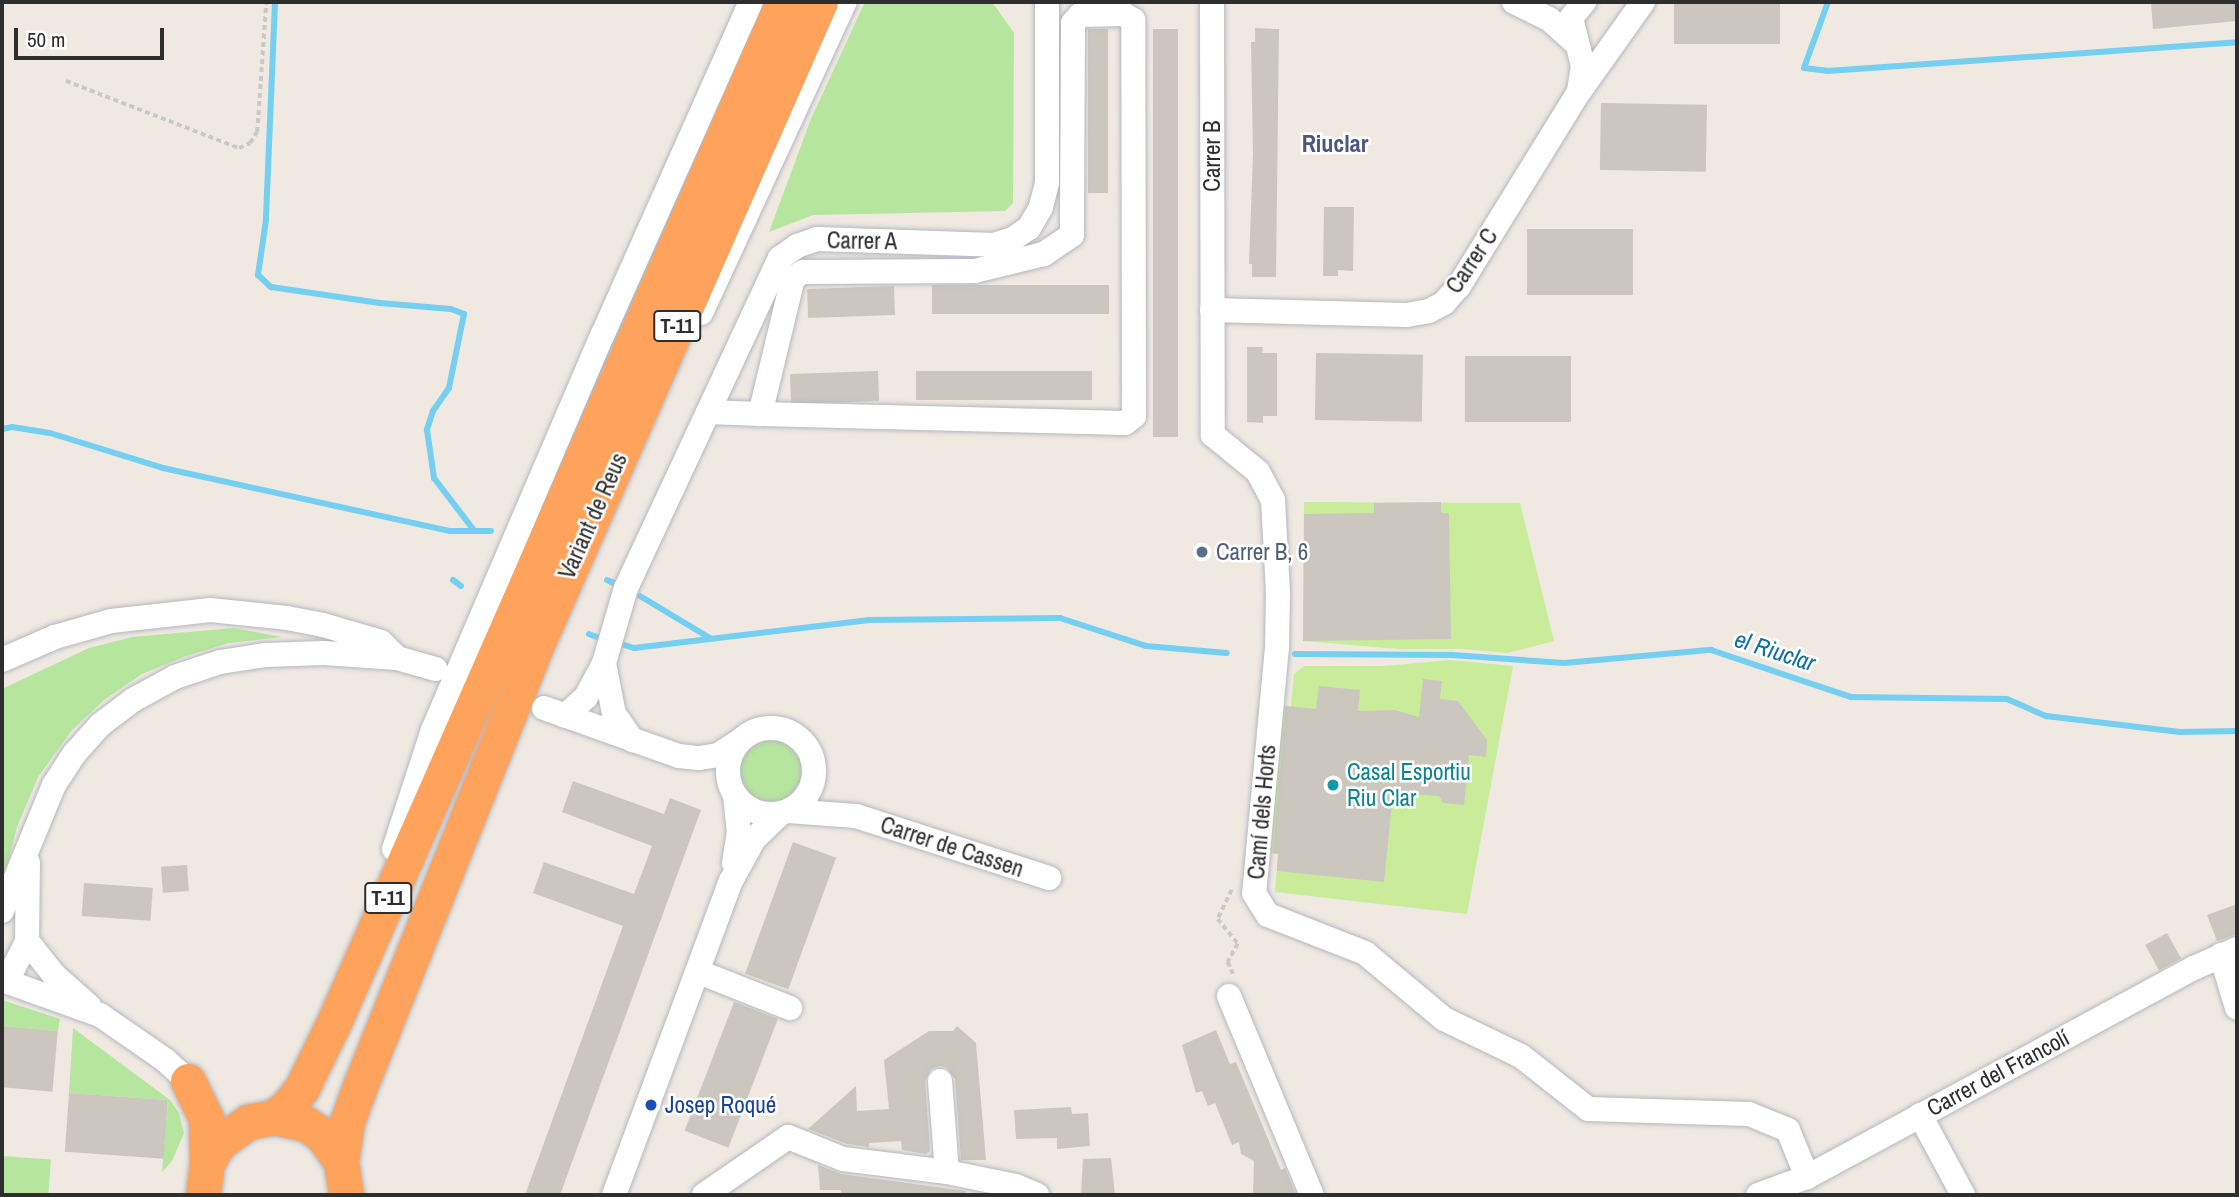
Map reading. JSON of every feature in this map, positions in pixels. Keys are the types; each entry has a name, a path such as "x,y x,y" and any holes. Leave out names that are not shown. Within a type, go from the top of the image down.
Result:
{"highway":[{"name":"Variant de Reus","path":"260,1120 286,1108 302,1087 335,1020 377,908 506,637 783,2"},
{"name":"Variant de Reus","path":"349,1182 347,1122 380,1035 534,651 820,2"},
{"path":"633,426 647,425 701,313"},
{"path":"188,1081 213,1101 260,1120"},
{"path":"188,1081 206,1118 205,1179"},
{"name":"T-11","path":"205,1179 219,1143 260,1120 306,1124 333,1146 349,1182"}],"street":[{"path":"377,908 433,730 603,334 751,2"},
{"path":"701,313 845,2"},
{"name":"Carrer A","path":"632,740 554,712 586,697 604,663 626,588 780,258 797,246 817,239 994,245 1013,239 1029,228 1041,207 1047,183 1047,2"},
{"name":"Carrer B","path":"1212,2 1212,310"},
{"path":"1514,2 1549,19 1577,44 1604,39 1624,29"},
{"name":"Carrer C","path":"1579,92 1583,66 1571,18 1584,2"},
{"name":"Carrer C","path":"1212,310 1407,315 1429,311 1444,303 1459,286 1579,92 1643,2"},
{"path":"708,412 760,414 1125,423 1134,416 1133,20 1122,14 1080,15 1073,23 1072,235 1044,254 975,271 803,272 793,278 760,414"},
{"name":"Camí dels Horts","path":"1212,310 1213,435 1258,472 1273,500 1278,647 1254,893 1268,915 1364,953 1444,1019 1521,1056 1588,1109 1749,1114 1788,1130 1808,1177"},
{"path":"2,660 55,637 111,621 210,610 287,618 323,625 382,642 397,658"},
{"path":"2,911 54,785 75,753 100,725 133,700 175,677 220,662 266,655 324,653 397,658 435,669"},
{"name":"Carrer A","path":"604,663 614,714 632,740"},
{"path":"614,1195 731,881 754,839 785,812 799,804 813,782 811,754 792,734 765,728 718,755 699,758 679,756 632,740"},
{"path":"731,881 739,833 728,766 741,740"},
{"path":"679,756 748,808 764,814 785,812"},
{"name":"Carrer de Cassen","path":"813,782 825,797 856,816 1049,878"},
{"name":"Carrer de Cassen","path":"785,812 856,816"},
{"path":"2,974 12,971 27,941 28,849"},
{"path":"27,941 54,975 100,1015 165,1060 188,1081"},
{"path":"2229,952 2237,1008"},
{"name":"Carrer del Francolí","path":"1758,1195 1808,1177 2229,952"},
{"path":"699,972 790,1008"},
{"path":"2,979 100,1015"},
{"path":"1229,996 1312,1195"},
{"path":"940,1081 947,1172"},
{"path":"1920,1115 1963,1195"},
{"path":"704,1195 788,1137 844,1159 947,1172 1016,1186 1037,1195"}],"path":[{"path":"66,80 239,148 250,143 257,132 266,2"}],"green space":[{"path":"865,2 992,2 1014,33 1013,203 1005,211 813,215 769,232 811,119"},
{"path":"1304,502 1520,503 1554,641 1507,653 1462,649 1399,649 1303,641"},
{"path":"234,628 282,637 229,643 186,656 142,674 104,700 72,730 38,777 17,827 2,885 2,689 89,648 132,637"},
{"path":"1450,660 1513,666 1467,914 1275,892 1278,854 1265,853 1281,706 1291,706 1294,674 1304,666 1385,666"},
{"path":"771,738 784,741 794,748 801,758 804,771 801,784 794,794 784,801 771,804 758,801 748,794 741,784 738,771 741,758 748,748 758,741"},
{"path":"2,1000 60,1019 58,1031 2,1026"},
{"path":"73,1028 170,1100 179,1113 184,1133 172,1161 162,1172 168,1100 69,1093"},
{"path":"2,1156 51,1159 48,1195 2,1195"}],"building":[{"path":"1674,2 1780,2 1780,44 1674,44"},
{"path":"2151,2 2237,2 2237,21 2153,29"},
{"path":"1255,28 1279,29 1276,277 1252,277 1252,264 1249,264 1253,154 1251,42 1255,42"},
{"path":"1088,29 1108,29 1108,193 1088,193"},
{"path":"1153,29 1178,29 1178,437 1153,437"},
{"path":"1601,103 1707,105 1706,172 1600,170"},
{"path":"1324,207 1354,207 1353,271 1338,270 1338,276 1323,276"},
{"path":"1527,229 1633,229 1633,295 1527,295"},
{"path":"932,285 1109,285 1109,314 932,314"},
{"path":"894,286 895,315 808,318 807,289"},
{"path":"1247,347 1263,347 1262,353 1277,353 1277,416 1263,416 1263,423 1247,422"},
{"path":"1316,353 1423,355 1422,422 1315,420"},
{"path":"1465,356 1571,356 1571,422 1465,422"},
{"path":"878,371 879,401 791,404 790,374"},
{"path":"916,371 1092,371 1092,400 916,400"},
{"path":"1441,502 1441,513 1449,513 1451,639 1303,641 1304,514 1374,513 1374,503"},
{"name":"Casal Esportiu Riu Clar","path":"1423,679 1442,681 1440,699 1458,701 1487,740 1486,757 1469,755 1464,805 1443,803 1439,796 1393,793 1384,882 1277,871 1278,854 1273,853 1286,706 1316,709 1319,686 1360,690 1358,711 1395,710 1419,717"},
{"path":"573,781 664,814 670,798 701,810 560,1195 525,1195 623,926 533,893 544,862 634,894 652,846 562,812"},
{"path":"793,842 836,858 788,989 745,974"},
{"path":"187,865 189,891 163,893 161,867"},
{"path":"84,883 153,888 151,921 82,916"},
{"path":"2237,904 2237,934 2217,941 2207,915"},
{"path":"2167,933 2181,958 2159,970 2145,945"},
{"path":"734,1002 778,1019 728,1148 685,1131"},
{"path":"2,1026 58,1031 52,1092 2,1087"},
{"path":"957,1026 976,1043 986,1160 961,1160 955,1079 947,1068 940,1066 931,1069 925,1081 930,1151 926,1154 902,1150 901,1141 869,1143 869,1147 847,1144 808,1129 856,1086 857,1111 889,1109 884,1060 929,1031 953,1031"},
{"path":"1216,1030 1230,1064 1236,1062 1281,1170 1285,1168 1296,1195 1253,1195 1254,1161 1241,1154 1239,1142 1232,1145 1215,1103 1208,1106 1202,1091 1196,1093 1182,1045"},
{"path":"69,1093 168,1100 164,1159 65,1152"},
{"path":"1071,1107 1072,1114 1088,1113 1090,1146 1057,1149 1057,1138 1016,1139 1014,1110"},
{"path":"1111,1158 1115,1195 1081,1195 1083,1159"},
{"path":"818,1165 841,1174 966,1191 965,1195 841,1195 841,1190 820,1190"}],"waterway":[{"path":"275,2 266,220 258,275 271,287 380,303 451,309 464,314 449,388 433,411 427,430 434,478 473,529"},
{"path":"1828,2 1804,68 1827,71 2237,42"},
{"path":"2,429 12,427 50,433 163,468 450,531 491,531"},
{"path":"453,580 461,586"},
{"path":"607,580 614,583"},
{"path":"640,596 710,638"},
{"path":"624,645 634,648 869,620 1060,618 1146,646 1227,653"},
{"path":"589,634 597,637"},
{"name":"el Riuclar","path":"1295,654 1452,655 1564,663 1711,650 1851,697 2007,699 2046,716 2180,732 2237,731"}],"place":[{"name":"Carrer B, 6","path":"1202,552"},
{"name":"Casal Esportiu Riu Clar","path":"1333,785"},
{"name":"Josep Roqué","path":"651,1105"}],"district":[{"name":"Riuclar","path":"1335,144"}]}
